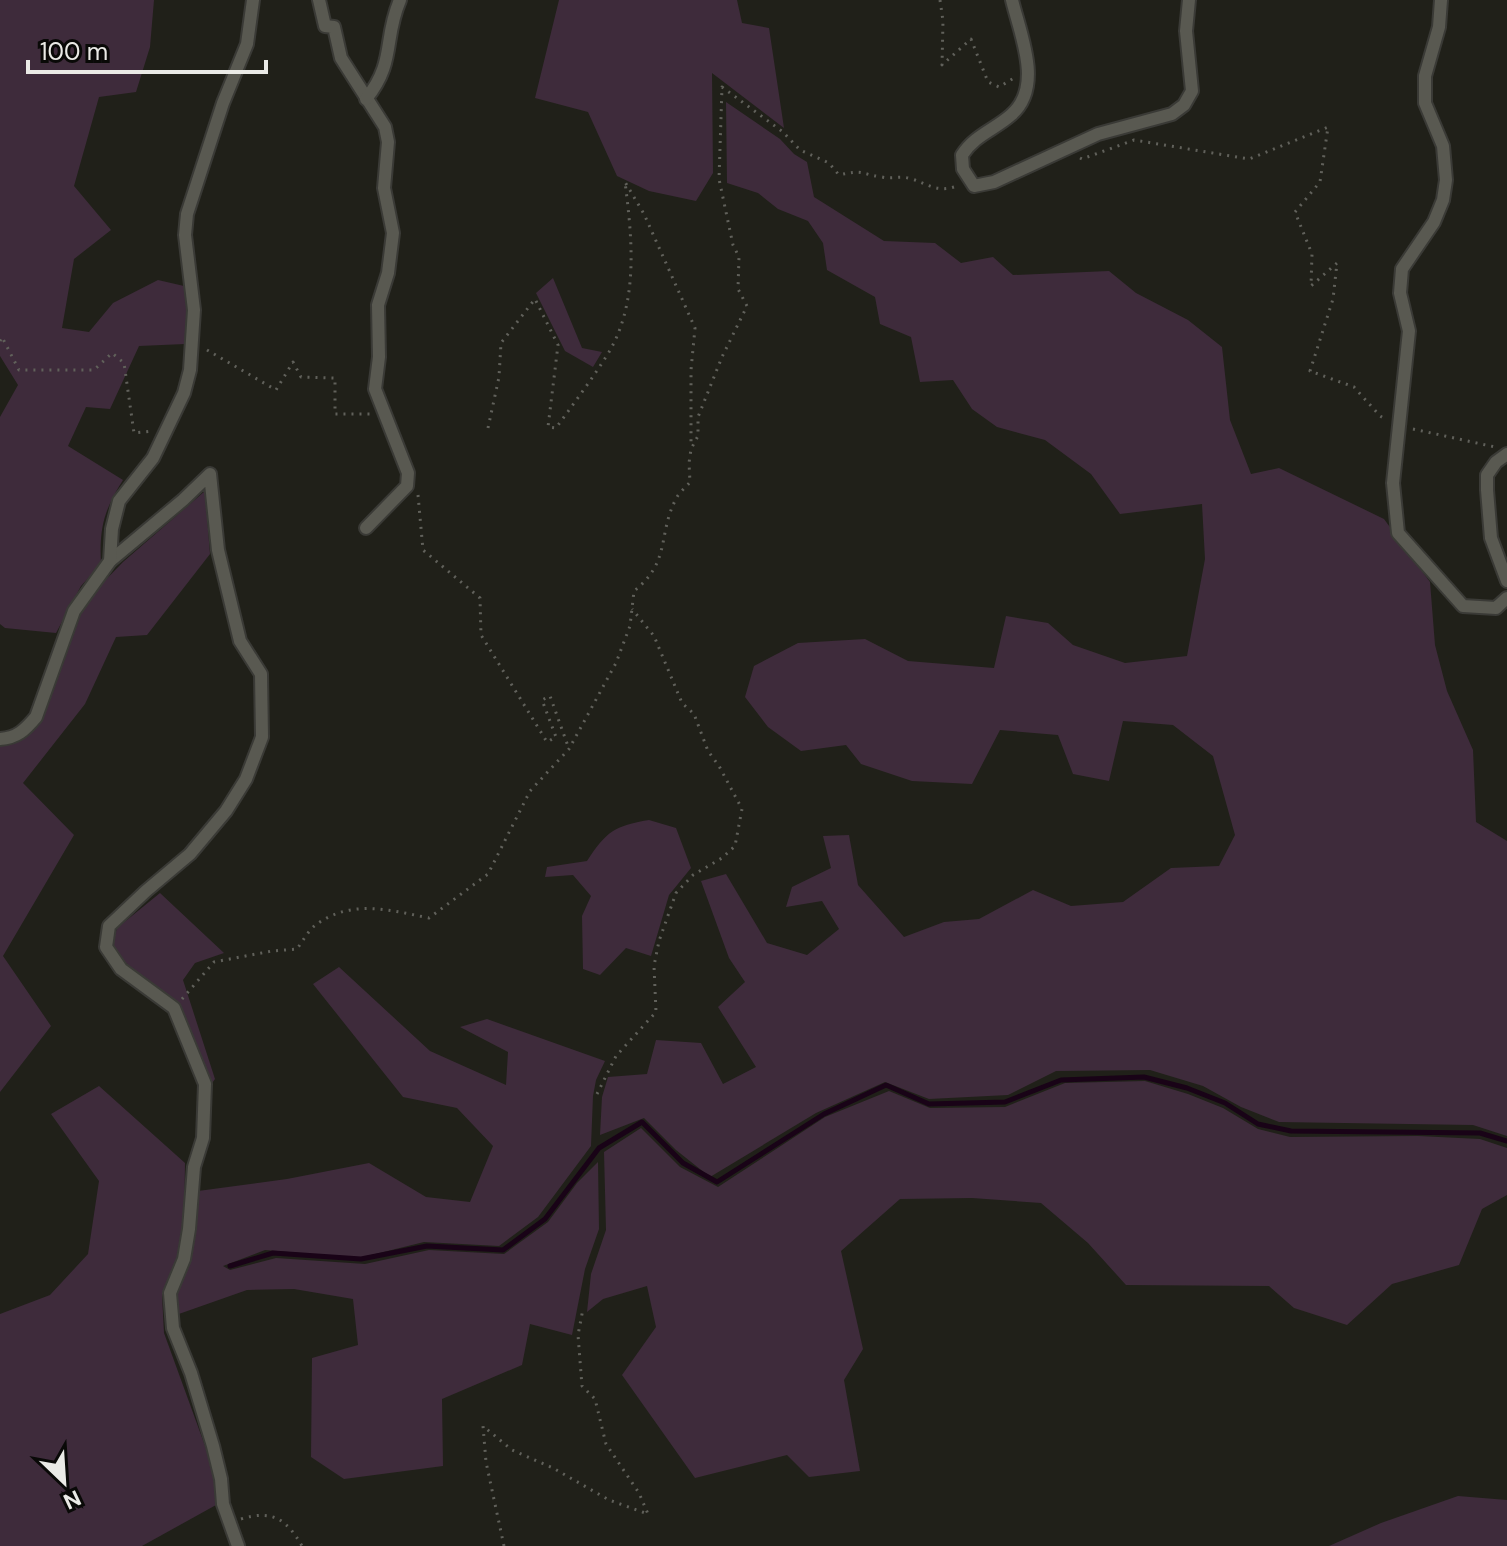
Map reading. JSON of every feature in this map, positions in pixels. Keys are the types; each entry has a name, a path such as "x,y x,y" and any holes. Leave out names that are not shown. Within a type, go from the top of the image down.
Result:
{"street":[{"path":"110,561 112,529 119,501 153,458 184,393 190,370 194,310 185,235 187,214 223,103 247,44 253,0"},
{"path":"319,0 325,26 334,27 341,58 385,127 388,142 384,188 393,233 388,273 378,305 379,357 375,389 409,480 407,486 366,528"},
{"path":"366,99 380,82 386,67 393,17 400,0"},
{"path":"1012,0 1028,71 1021,104 1011,115 969,144 962,155 963,169 974,186 980,187 1098,134 1172,114 1184,105 1192,91 1186,31 1189,0"},
{"path":"1441,0 1439,27 1425,76 1425,103 1443,146 1446,180 1443,200 1434,222 1402,269 1400,293 1409,331 1393,483 1398,533 1463,606 1496,608 1507,598"},
{"path":"1507,451 1487,475 1491,538 1507,581"},
{"path":"0,739 15,737 36,717 74,611 110,561 210,474 218,550 240,641 261,674 262,737 246,779 226,811 190,854 109,926 106,947 121,969 174,1008 205,1084 203,1138 194,1167 184,1259 170,1293 173,1328 191,1373 213,1446 229,1523 238,1546"}],"path":[{"path":"940,0 942,65 971,39 988,82 999,87 1028,71"},
{"path":"691,449 698,436 698,417 747,306 738,289 739,257 733,245 719,179 722,87 783,132 800,150 829,163 839,175 861,170 882,177 909,178 927,187 953,188 968,179"},
{"path":"1066,150 1082,159 1134,140 1249,159 1328,127 1320,182 1295,212 1312,254 1311,286 1337,263 1333,299 1310,371 1354,387 1380,416 1398,426 1507,451"},
{"path":"174,1008 214,962 297,949 315,925 354,907 429,918 488,874 530,791 569,749 616,663 630,626 634,591 649,579 661,556 677,498 690,482 689,413 695,328 644,214 625,182 631,278 610,350 556,428 548,427 558,345 535,299 501,343 499,377 488,428"},
{"path":"0,341 2,337 19,370 94,370 112,353 124,363 134,433 168,429"},
{"path":"192,341 276,390 293,362 301,377 335,378 335,414 383,414"},
{"path":"409,480 416,481 423,550 480,598 481,635 547,742 556,737 542,700 550,696 569,749"},
{"path":"597,1094 616,1056 656,1012 654,966 659,941 676,893 693,875 722,858 735,846 742,809 708,751 694,714 682,703 654,636 632,609"},
{"path":"504,1546 488,1474 483,1426 512,1450 553,1468 609,1500 648,1514 639,1493 606,1444 595,1399 582,1386 578,1335 583,1309"},
{"path":"229,1523 250,1516 281,1519 289,1525 302,1546"}],"shaded area":[{"path":"0,0 154,0 150,47 136,92 99,97 74,186 111,230 74,259 62,328 89,332 113,303 158,280 184,286 187,314 185,344 139,346 110,409 86,407 68,446 123,480 104,520 101,564 81,586 56,633 5,628 0,624 0,417 18,385 0,356"},
{"path":"559,0 737,0 742,23 769,28 784,128 712,73 713,173 696,201 649,191 617,176 588,112 535,98"},
{"path":"726,102 780,139 807,162 814,197 884,241 935,243 961,263 993,257 1013,275 1109,271 1136,293 1188,320 1222,347 1230,420 1251,474 1279,468 1384,519 1430,582 1435,645 1447,691 1473,750 1476,822 1507,841 1507,1136 1473,1125 1279,1122 1241,1107 1203,1086 1150,1070 1056,1071 1008,1095 929,1099 885,1082 816,1113 710,1177 676,1150 644,1118 600,1135 602,1097 608,1077 647,1074 656,1040 701,1043 723,1084 756,1067 718,1007 745,982 729,958 701,881 726,874 767,943 807,955 839,929 822,901 786,907 792,887 831,868 823,836 849,835 858,885 904,937 944,922 979,919 1033,890 1071,906 1123,902 1171,868 1219,866 1235,835 1213,756 1173,725 1123,721 1109,781 1073,774 1058,735 1000,730 972,784 912,781 861,764 846,745 801,751 768,727 745,697 754,666 798,643 865,639 908,661 994,668 1006,616 1048,623 1073,645 1125,663 1187,656 1205,559 1202,504 1120,514 1091,474 1045,440 997,427 972,409 953,380 920,382 911,337 880,324 875,297 827,270 823,243 808,221 778,209 758,193 727,183"},
{"path":"553,278 582,348 602,352 593,367 565,351 536,293"},
{"path":"205,491 210,554 147,635 116,637 85,704 23,783 74,835 3,956 51,1026 0,1092 0,744 38,722 49,703 86,600 123,562"},
{"path":"649,820 676,828 691,868 669,895 651,956 626,948 600,975 583,969 582,916 591,896 573,875 545,877 547,867 587,861 612,832"},
{"path":"160,893 224,953 195,963 183,980 215,1079 210,1086 179,1007 126,963 112,946 117,928"},
{"path":"339,967 430,1051 506,1085 508,1052 460,1027 487,1019 605,1061 593,1096 591,1146 538,1217 499,1246 424,1242 359,1258 265,1250 223,1266 230,1270 276,1258 365,1264 429,1250 504,1254 548,1222 577,1183 598,1162 599,1229 585,1269 572,1335 530,1324 522,1365 442,1399 443,1466 344,1479 311,1457 312,1358 358,1345 353,1299 294,1289 247,1290 176,1315 178,1281 190,1252 196,1225 198,1191 287,1179 369,1163 426,1197 470,1202 493,1146 457,1108 403,1097 313,984"},
{"path":"1145,1081 1223,1108 1258,1129 1290,1137 1480,1139 1507,1148 1507,1195 1482,1209 1459,1265 1392,1284 1347,1325 1294,1308 1269,1286 1126,1285 1088,1243 1041,1203 972,1198 900,1199 841,1251 863,1349 844,1380 860,1471 809,1477 787,1455 695,1478 622,1375 656,1327 647,1286 603,1299 587,1312 591,1274 606,1230 604,1152 641,1128 680,1167 718,1187 825,1117 889,1091 930,1108 1005,1107 1065,1083"},
{"path":"99,1086 185,1163 184,1232 162,1295 164,1333 208,1454 216,1486 216,1505 142,1546 0,1546 0,1314 50,1295 88,1254 99,1181 51,1114"},
{"path":"1458,1496 1507,1500 1507,1546 1329,1546 1381,1523"}],"waterway":[{"path":"230,1266 273,1253 361,1259 427,1246 503,1250 545,1219 599,1148 642,1122 683,1163 717,1182 824,1114 886,1085 929,1104 1005,1102 1061,1080 1144,1077 1187,1088 1225,1103 1258,1124 1291,1131 1480,1133 1507,1141"}]}
